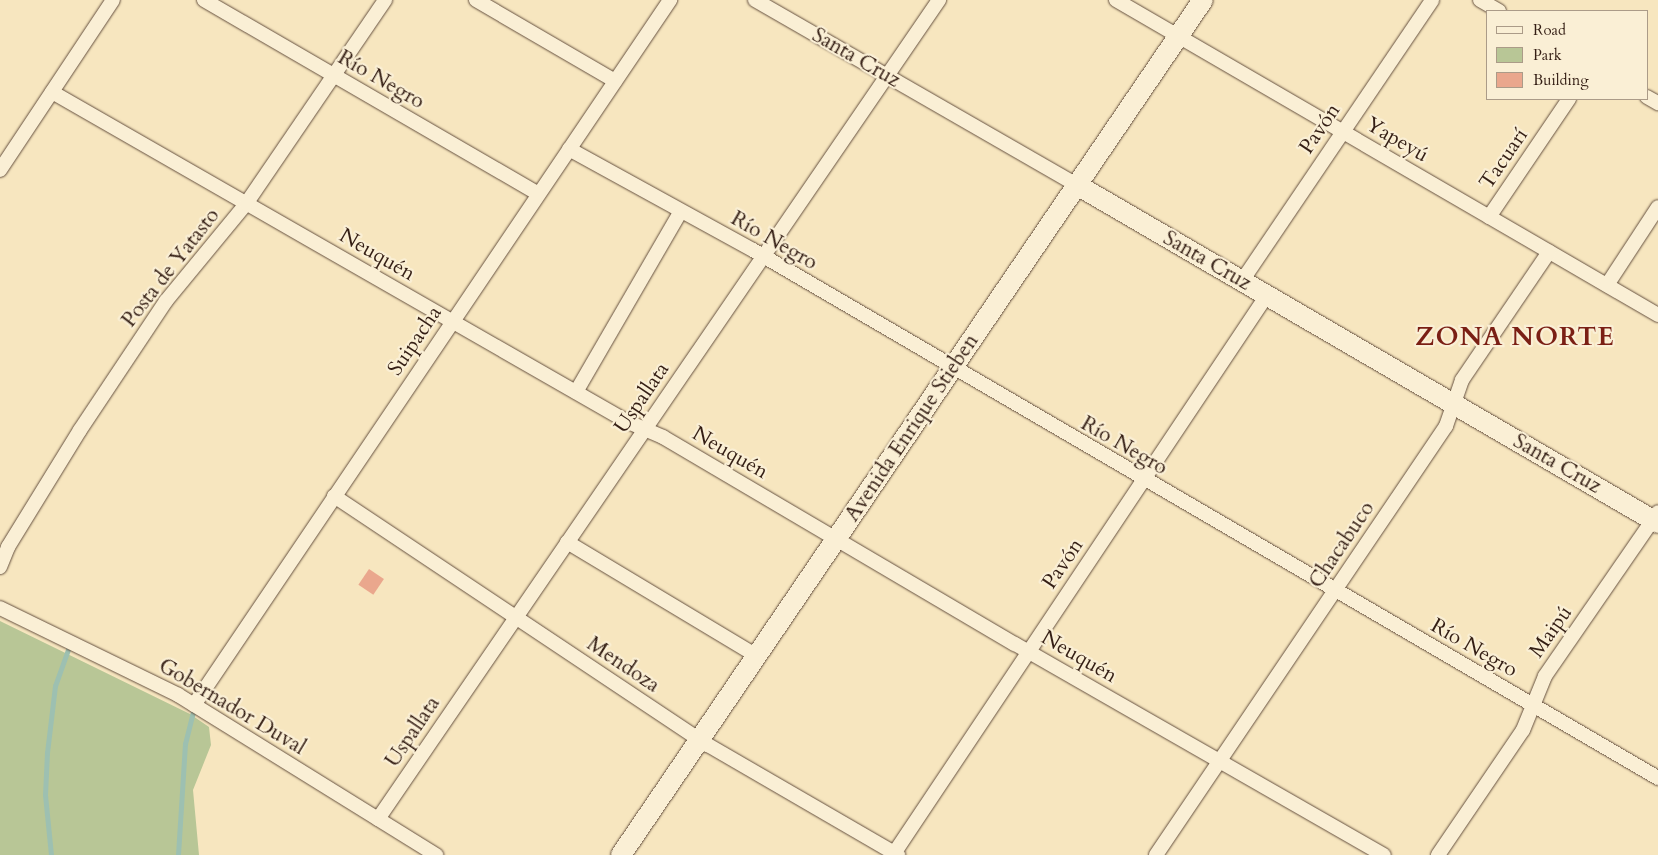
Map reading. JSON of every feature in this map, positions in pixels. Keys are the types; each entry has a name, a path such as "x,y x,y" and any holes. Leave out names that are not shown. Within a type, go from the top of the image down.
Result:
{"main road":[{"name":"Avenida Enrique Stieben","path":"622,855 1203,0"},
{"name":"Santa Cruz","path":"1077,185 1454,404 1656,518"}],"street":[{"path":"0,170 113,0"},
{"name":"Río Negro","path":"204,0 538,194"},
{"name":"Posta de Yatasto","path":"0,567 8,547 80,430 166,301 246,204 385,0"},
{"path":"476,0 615,81"},
{"name":"Suipacha","path":"194,705 670,0"},
{"name":"Santa Cruz","path":"755,0 1077,185"},
{"name":"Uspallata","path":"378,819 940,0"},
{"name":"Yapeyú","path":"1116,0 1658,315"},
{"name":"Pavón","path":"1242,281 1432,0"},
{"path":"1480,0 1497,10"},
{"name":"Neuquén","path":"52,92 576,392 645,429 1384,855"},
{"name":"Tacuarí","path":"1489,217 1568,100"},
{"name":"Río Negro","path":"569,150 763,257 1143,480 1658,778"},
{"path":"1607,285 1658,206"},
{"path":"576,392 681,211"},
{"name":"Chacabuco","path":"1156,855 1446,426 1462,380 1549,252"},
{"name":"Pavón","path":"895,854 1267,295"},
{"name":"Mendoza","path":"334,496 700,740 895,854"},
{"name":"Maipú","path":"1438,855 1523,730 1545,676 1656,518"},
{"path":"568,542 757,656"},
{"name":"Gobernador Duval","path":"0,608 194,705 436,855"}],"green space":[{"path":"0,621 190,714 209,727 211,745 193,790 199,855 0,855"}],"building":[{"path":"369,569 384,579 373,595 358,585"}],"waterway":[{"path":"51,855 45,795 47,753 55,686 70,644"},
{"path":"178,855 185,744 194,707"}],"district":[{"name":"ZONA NORTE","path":"1515,337"}]}
